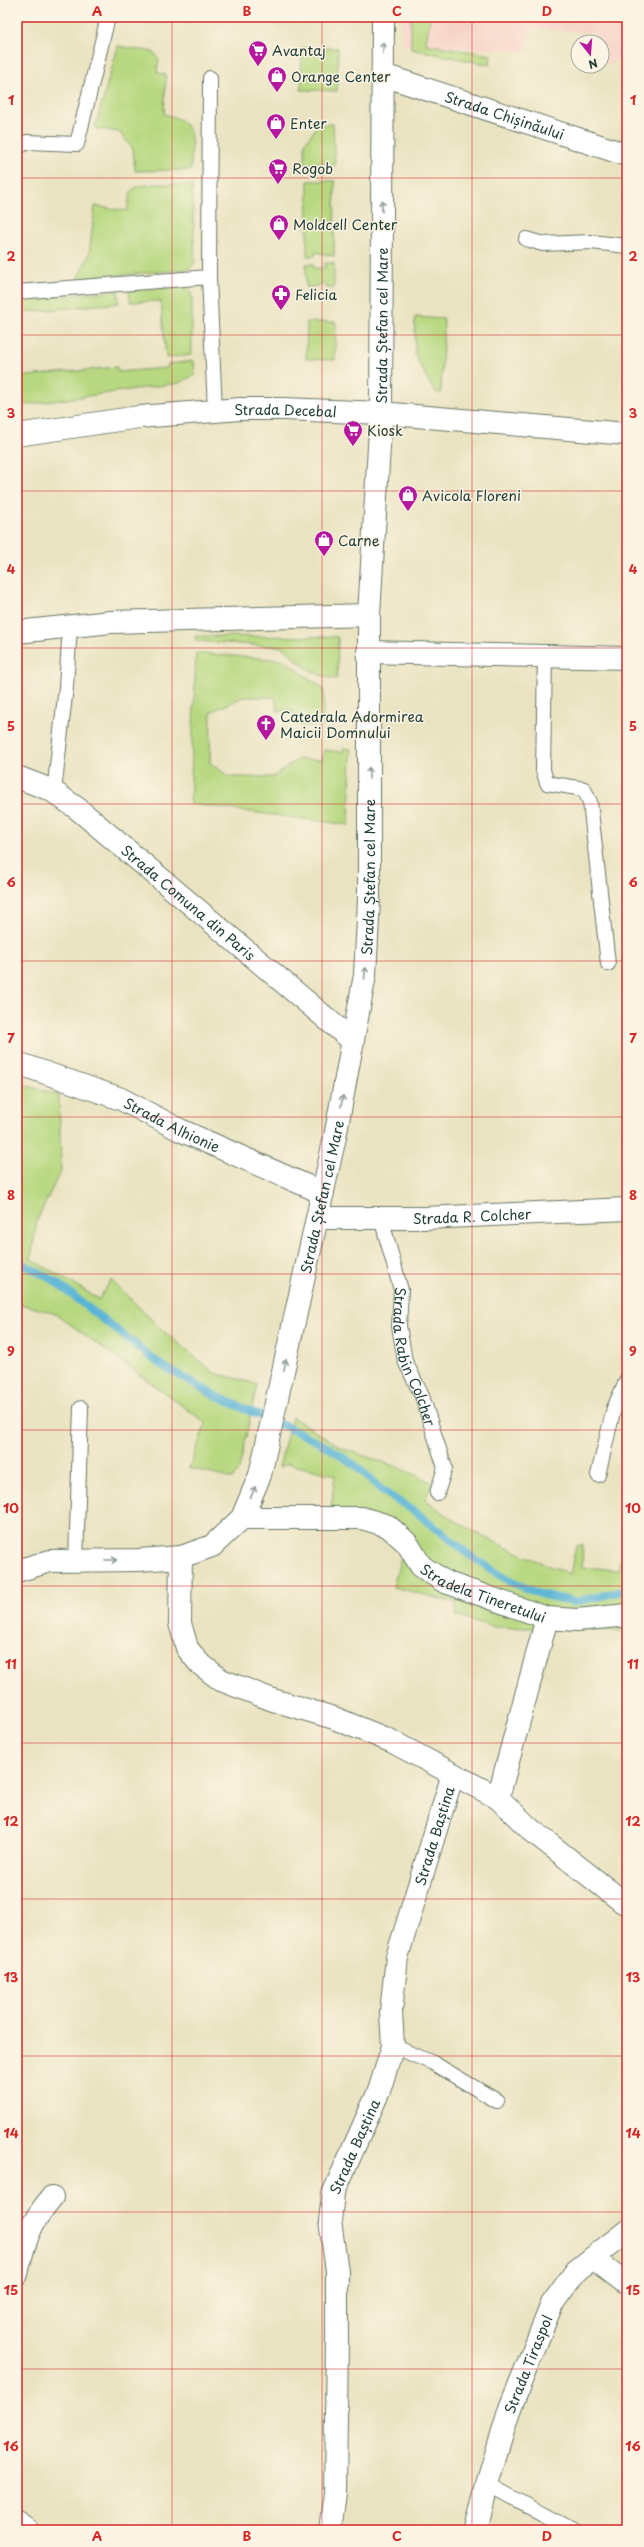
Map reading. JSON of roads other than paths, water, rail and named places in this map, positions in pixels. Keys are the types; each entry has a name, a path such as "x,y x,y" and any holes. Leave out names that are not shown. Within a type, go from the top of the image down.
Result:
{"street":[{"name":"Strada Ștefan cel Mare","path":"17,1557 50,1561 76,1561 139,1560 181,1557 212,1546 242,1518 260,1475 318,1218 365,975 368,900 368,652 380,413 383,17"},
{"name":"Strada Chișinăului","path":"383,75 627,155"},
{"name":"Strada Decebal","path":"17,435 132,418 215,411 314,409 380,413 627,434"},
{"path":"17,632 111,622 369,615"},
{"path":"368,652 627,658"},
{"name":"Strada Comuna din Paris","path":"17,777 54,792 105,831 353,1040"},
{"name":"Strada Alhionie","path":"17,1064 120,1099 180,1130 323,1193"},
{"name":"Strada R. Colcher","path":"318,1218 552,1214 627,1209"},
{"name":"Stradela Tineretului","path":"242,1518 362,1518 388,1526 407,1543 421,1566 446,1582 547,1618 577,1620 627,1615"},
{"name":"Strada Baștina","path":"181,1557 180,1623 187,1648 199,1663 221,1680 272,1700 334,1718 391,1741 498,1798 530,1829 623,1902"},
{"name":"Strada Ștefan cel Mare","path":"17,1571 50,1561"},
{"path":"498,1798 547,1618"},
{"name":"Strada Baștina","path":"330,2530 335,2493 338,2341 337,2271 330,2221 333,2194 379,2091 393,2046 391,2012 397,1957 453,1774"},
{"path":"17,2274 29,2230 36,2216 52,2197"},
{"name":"Strada Tiraspol","path":"476,2530 487,2484 510,2408 552,2304 576,2271 627,2232"},
{"path":"593,2258 627,2284"},
{"path":"17,2523 27,2530"}],"lane":[{"path":"17,148 27,142 77,144 108,17"},
{"path":"210,78 209,277 215,411"},
{"path":"526,239 543,244 591,242 627,246"},
{"path":"17,292 209,277"},
{"path":"54,792 66,687 70,626"},
{"path":"545,656 542,770 547,783 584,789 590,802 608,964"},
{"name":"Strada Rabin Colcher","path":"381,1218 401,1290 399,1326 405,1361 422,1396 445,1468 438,1493"},
{"path":"598,1475 614,1408 627,1379"},
{"path":"76,1561 81,1408"},
{"path":"393,2046 433,2063 497,2101"},
{"path":"487,2484 573,2530"}],"waterway":[{"path":"17,1261 53,1280 161,1365 218,1397 300,1433 331,1449 356,1466 384,1492 417,1513 472,1557 509,1581 540,1594 575,1602 627,1590"}],"place":[{"name":"Аvantaj","path":"258,67"},
{"name":"Orange Center","path":"277,93"},
{"name":"Enter","path":"276,140"},
{"name":"Rogob","path":"278,185"},
{"name":"Moldcell Center","path":"279,241"},
{"name":"Felicia","path":"281,311"},
{"name":"Kiosk","path":"353,447"},
{"name":"Avicola Floreni","path":"408,512"},
{"name":"Carne","path":"324,557"},
{"name":"Catedrala Adormirea Maicii Domnului","path":"266,741"}]}
